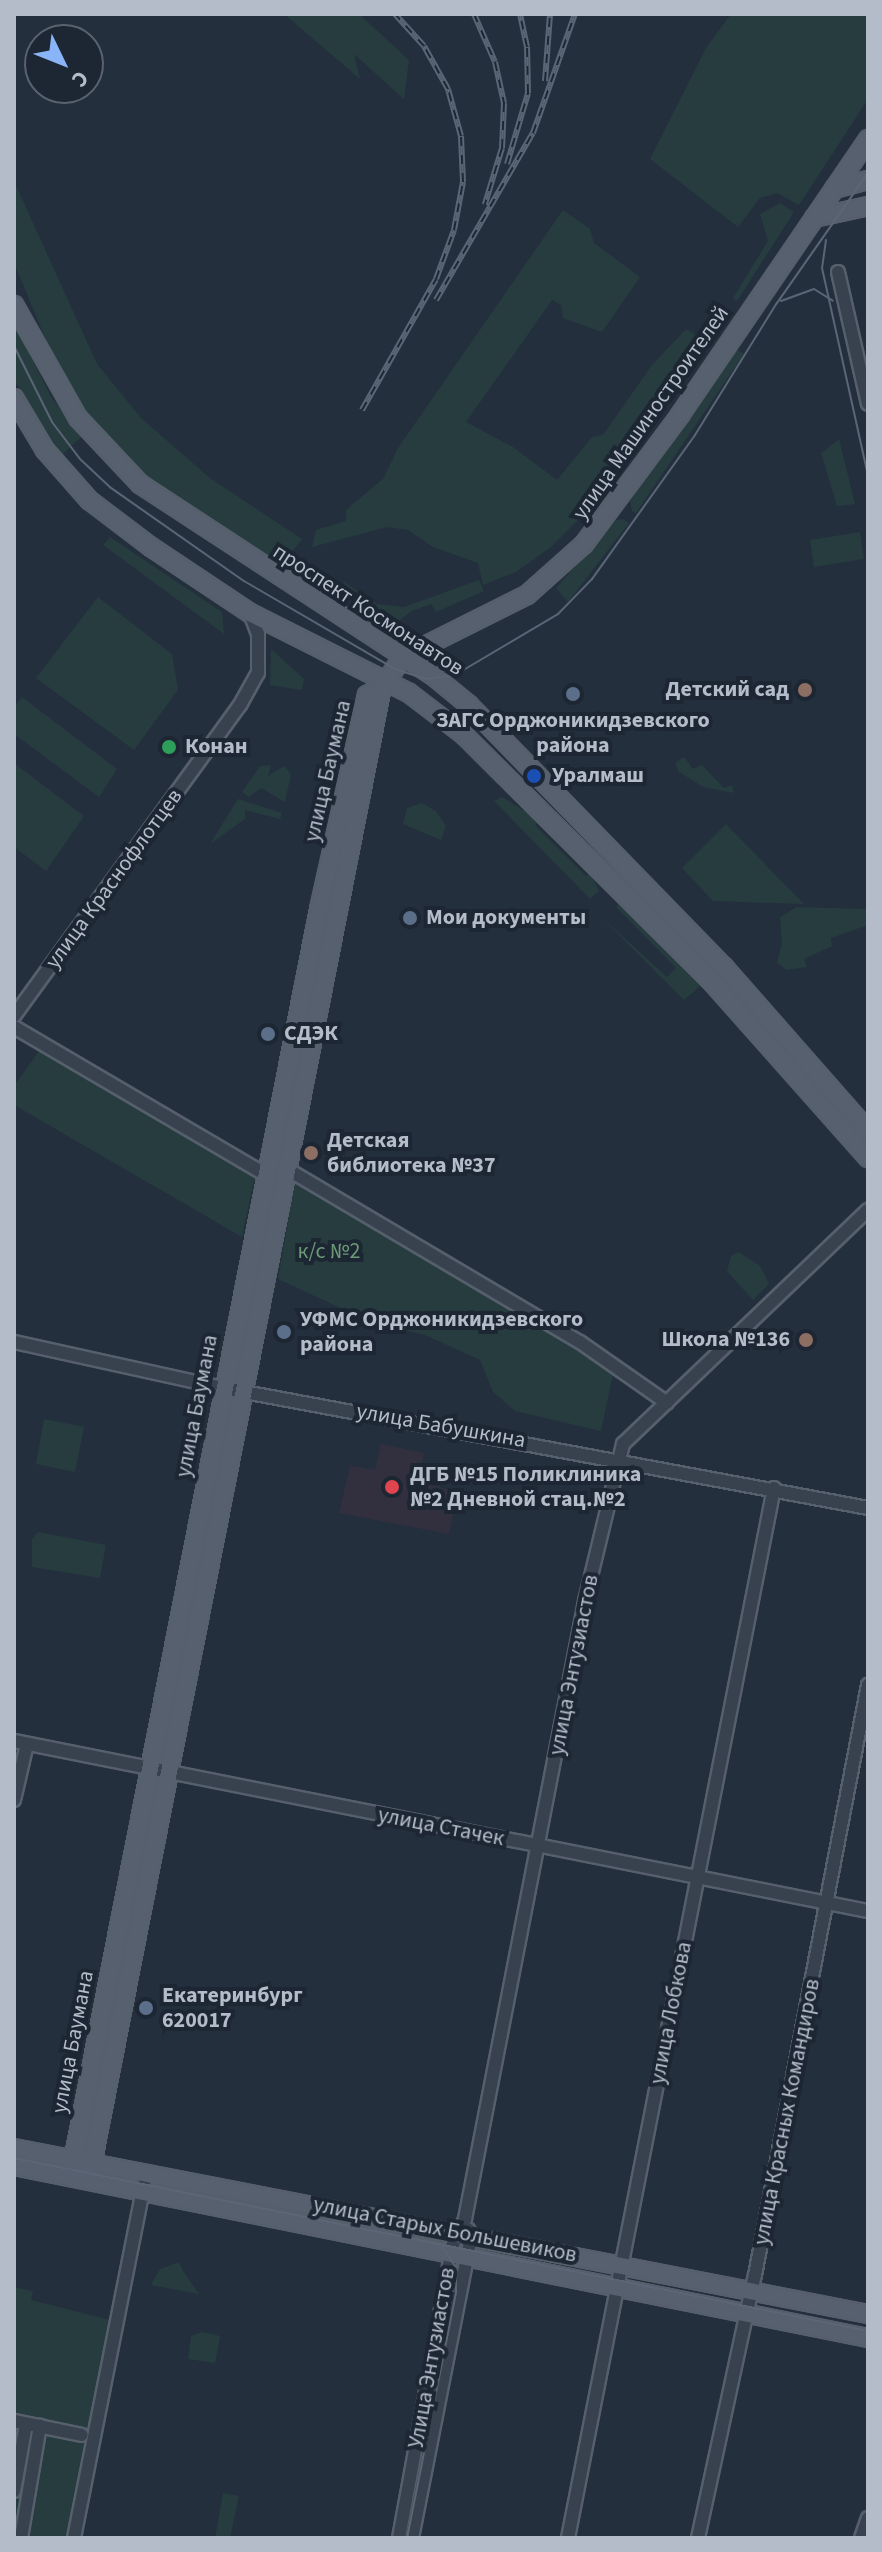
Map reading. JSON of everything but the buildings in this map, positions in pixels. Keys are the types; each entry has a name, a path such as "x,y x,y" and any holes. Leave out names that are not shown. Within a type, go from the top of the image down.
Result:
{"main road":[{"name":"улица Машиностроителей","path":"383,686 403,657 527,595 584,544 680,415 868,139"},
{"path":"834,189 868,180"},
{"path":"814,218 868,206"},
{"name":"проспект Космонавтов","path":"14,305 78,418 140,484 403,657 480,716 724,967 868,1131"},
{"path":"14,398 45,450 89,500 250,613 383,686 435,710 503,772 710,980 868,1158"},
{"name":"улица Баумана","path":"89,2180 383,686"},
{"name":"улица Баумана","path":"70,2176 223,1388 362,713 367,695 383,686"},
{"name":"улица Старых Большевиков","path":"14,2150 92,2162 622,2269 868,2314"},
{"name":"улица Старых Большевиков","path":"14,2166 868,2338"}],"street":[{"path":"838,272 868,404"},
{"name":"улица Краснофлотцев","path":"14,1016 197,767 258,673 258,634 250,613"},
{"path":"14,1027 266,1175"},
{"path":"287,1169 580,1342 667,1403"},
{"name":"улица Энтузиастов","path":"465,2219 540,1847 585,1601 623,1444 868,1210"},
{"name":"улица Бабушкина","path":"14,1342 223,1388 619,1459 868,1508"},
{"name":"улица Лобкова","path":"568,2538 774,1488"},
{"name":"улица Красных Командиров","path":"698,2538 752,2291 868,1685"},
{"path":"14,1800 20,1742"},
{"name":"улица Стачек","path":"20,1742 168,1774 868,1911"},
{"path":"74,2538 147,2173"},
{"name":"Улица Энтузиастов","path":"399,2538 465,2219"},
{"name":"Улица Энтузиастов","path":"412,2538 459,2256"},
{"path":"14,2491 20,2422 82,2435"},
{"path":"21,2538 40,2426"},
{"path":"861,2538 868,2518"}],"shaded area":[{"name":"ДГБ №15 Поликлиника №2 Дневной стац.№2","path":"381,1444 424,1453 418,1482 458,1492 449,1534 339,1513 350,1466 375,1470"}],"green space":[{"path":"284,14 359,14 409,60 404,99 354,54 360,79"},
{"path":"731,14 868,14 868,99 799,205 777,193 760,198 738,227 650,159 706,48"},
{"path":"14,181 97,364 142,419 210,478 302,539 281,566 132,466 94,425 61,376 14,263"},
{"path":"780,203 794,212 737,301 733,298 768,241 760,214"},
{"path":"563,210 590,229 594,243 640,277 602,332 563,318 561,305 552,300 466,422 513,447 557,480 592,437 603,435 652,365 686,329 708,343 598,500 551,547 516,572 483,585 478,563 433,547 408,530 387,527 312,547 316,530 346,521 346,510 383,479 398,448"},
{"path":"14,323 50,395 81,437 62,455 14,380"},
{"path":"734,348 744,354 636,513 632,511 630,501"},
{"path":"839,439 855,504 837,506 821,453"},
{"path":"623,519 629,523 568,602 556,588 616,520"},
{"path":"860,532 864,559 814,567 810,540"},
{"path":"110,537 222,612 224,634 103,545"},
{"path":"479,580 484,591 436,612 431,604 412,611 394,624 338,591 344,582 377,604 404,607"},
{"path":"98,597 172,654 178,690 134,750 36,678"},
{"path":"271,649 304,679 302,690 270,685"},
{"path":"22,697 117,769 99,797 14,734 14,707"},
{"path":"684,757 693,769 702,765 724,788 732,785 734,793 703,787 679,772 675,763"},
{"path":"14,763 84,816 46,871 14,847"},
{"path":"271,765 268,776 284,766 291,774 285,802 261,788 249,797 242,792 260,766"},
{"path":"502,797 539,820 535,825 586,876 590,873 599,891 590,899 494,801"},
{"path":"238,799 282,813 280,819 245,810 245,819 210,844"},
{"path":"422,803 436,811 446,826 441,840 403,824 407,808"},
{"path":"726,824 804,904 713,901 682,868"},
{"path":"620,903 701,985 684,1000 601,917 667,977 676,968 616,907"},
{"path":"797,907 868,909 868,925 831,938 832,946 804,959 807,967 786,970 777,962 782,944 780,917"},
{"path":"42,1047 255,1176 242,1237 14,1105 14,1086"},
{"name":"к/с №2","path":"300,1180 614,1369 601,1431 515,1411 493,1392 480,1360 425,1335 371,1322 278,1279 295,1181"},
{"path":"739,1252 760,1266 769,1284 753,1300 727,1271 731,1256"},
{"path":"44,1419 84,1427 75,1472 36,1464"},
{"path":"38,1532 106,1545 100,1578 32,1567 32,1539"},
{"path":"179,2262 199,2294 151,2285 160,2269"},
{"path":"14,2287 33,2291 31,2300 110,2320 69,2538 14,2538"},
{"path":"202,2332 220,2336 215,2363 188,2359 191,2336"},
{"path":"223,2493 239,2496 230,2538 215,2538"}],"tram line":[{"path":"14,346 52,422 80,459 111,488 244,581 395,669 426,679 455,675 558,614 592,579 695,435 777,303 868,173"},
{"path":"826,240 822,268 868,476"},
{"path":"781,301 814,289 833,301"},
{"path":"14,2158 868,2331"},
{"path":"407,2538 456,2293 456,2268 442,2246"}],"railway":[{"path":"362,410 436,279 454,230 463,182 461,136 448,89 424,46 395,14"},
{"path":"474,14 495,62 504,103 502,148 485,204"},
{"path":"507,164 528,93 527,47 520,14"},
{"path":"545,81 550,14"},
{"path":"436,300 533,133 575,14"}],"place":[{"name":"Детский сад","path":"805,690"},
{"name":"ЗАГС Орджоникидзевского района","path":"573,694"},
{"name":"Конан","path":"169,747"},
{"name":"Уралмаш","path":"534,776"},
{"name":"Мои документы","path":"410,918"},
{"name":"СДЭК","path":"268,1034"},
{"name":"Детская библиотека №37","path":"311,1153"},
{"name":"УФМС Орджоникидзевского района","path":"284,1332"},
{"name":"Школа №136","path":"806,1340"},
{"name":"ДГБ №15 Поликлиника №2 Дневной стац.№2","path":"392,1487"},
{"name":"Екатеринбург 620017","path":"146,2008"}]}
